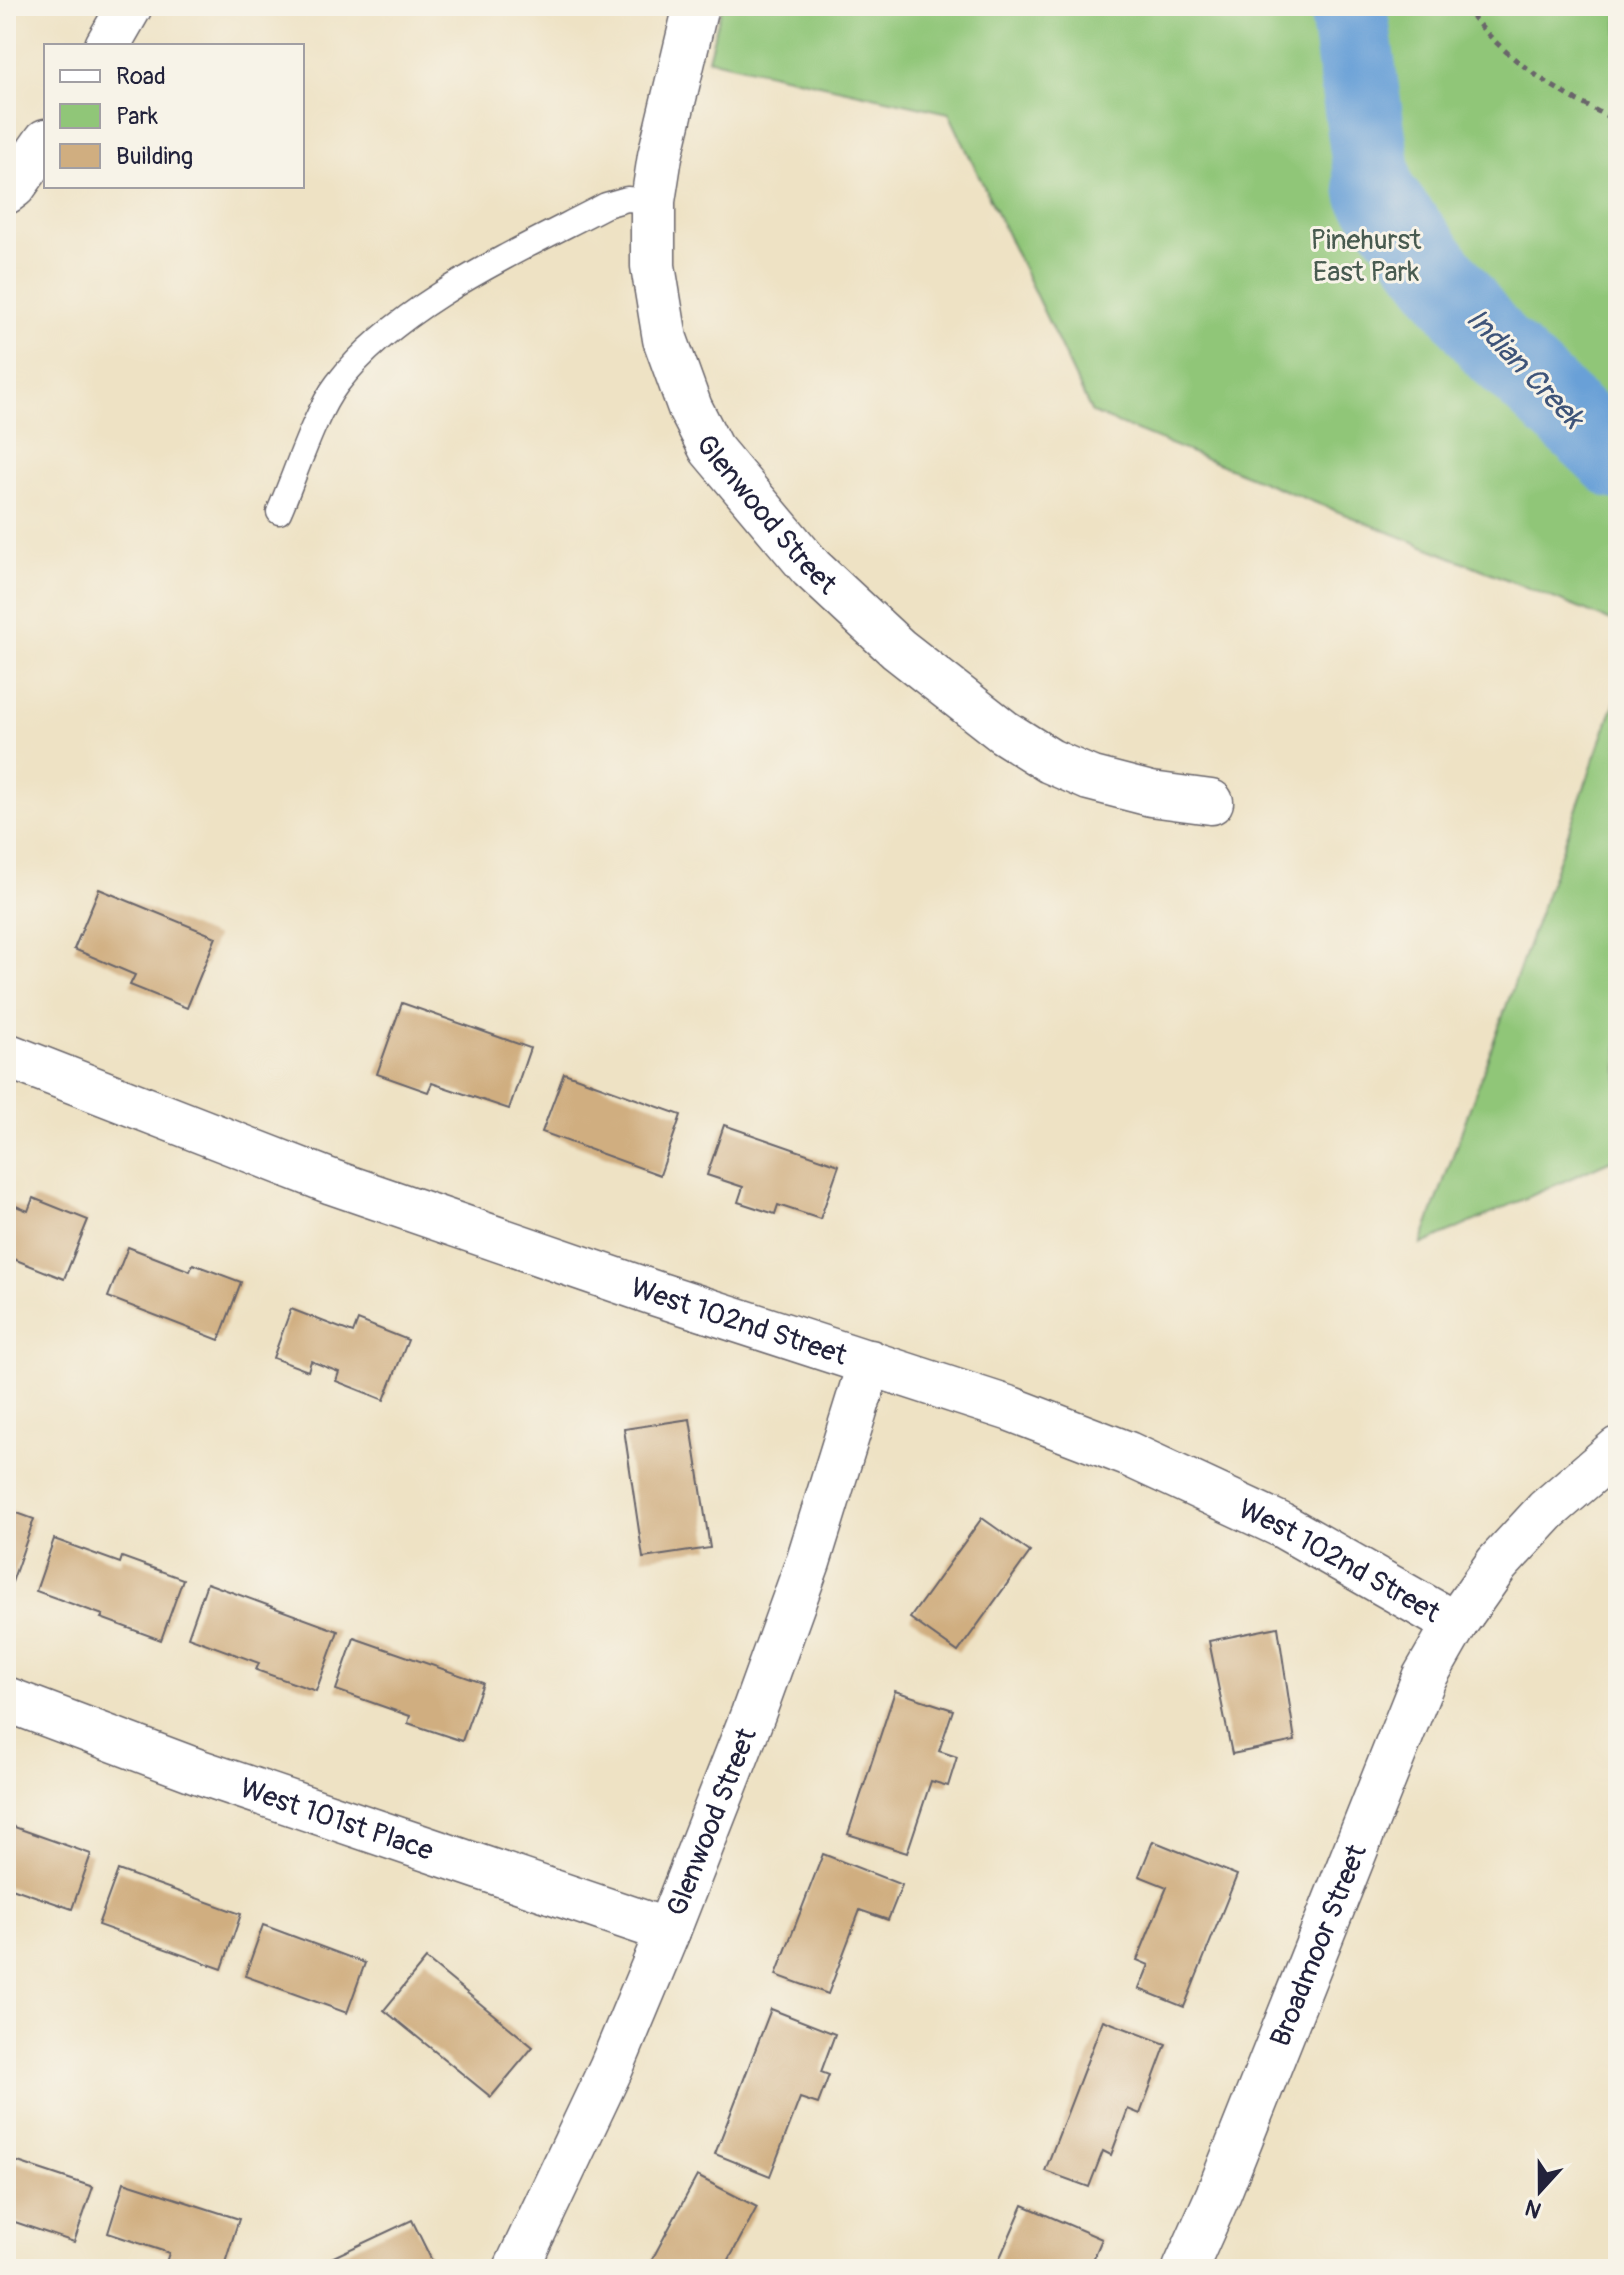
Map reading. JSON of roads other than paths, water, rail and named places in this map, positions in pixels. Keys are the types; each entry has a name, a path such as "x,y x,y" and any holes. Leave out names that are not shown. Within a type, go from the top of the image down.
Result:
{"street":[{"path":"108,44 130,6"},
{"name":"Glenwood Street","path":"696,6 653,201 653,266 665,339 690,408 711,449 811,568 898,649 1004,732 1050,761 1089,778 1151,794 1211,802"},
{"path":"6,192 14,186 44,144"},
{"name":"West 102nd Street","path":"6,1055 332,1182 657,1294 1011,1409 1128,1454 1281,1525 1455,1624"},
{"name":"Glenwood Street","path":"516,2269 611,2068 753,1714 798,1590 870,1362"},
{"name":"Broadmoor Street","path":"1185,2269 1218,2195 1424,1678 1455,1624 1497,1564 1547,1510 1618,1449"},
{"name":"West 101st Place","path":"6,1699 197,1771 668,1931"}],"lane":[{"path":"279,512 323,406 336,384 390,330 435,299 606,205 627,199 653,201"}],"waterway":[{"name":"Indian Creek","path":"1348,6 1375,192 1494,346 1618,461"}],"park label":[{"name":"Pinehurst East Park","path":"1366,255"}]}
